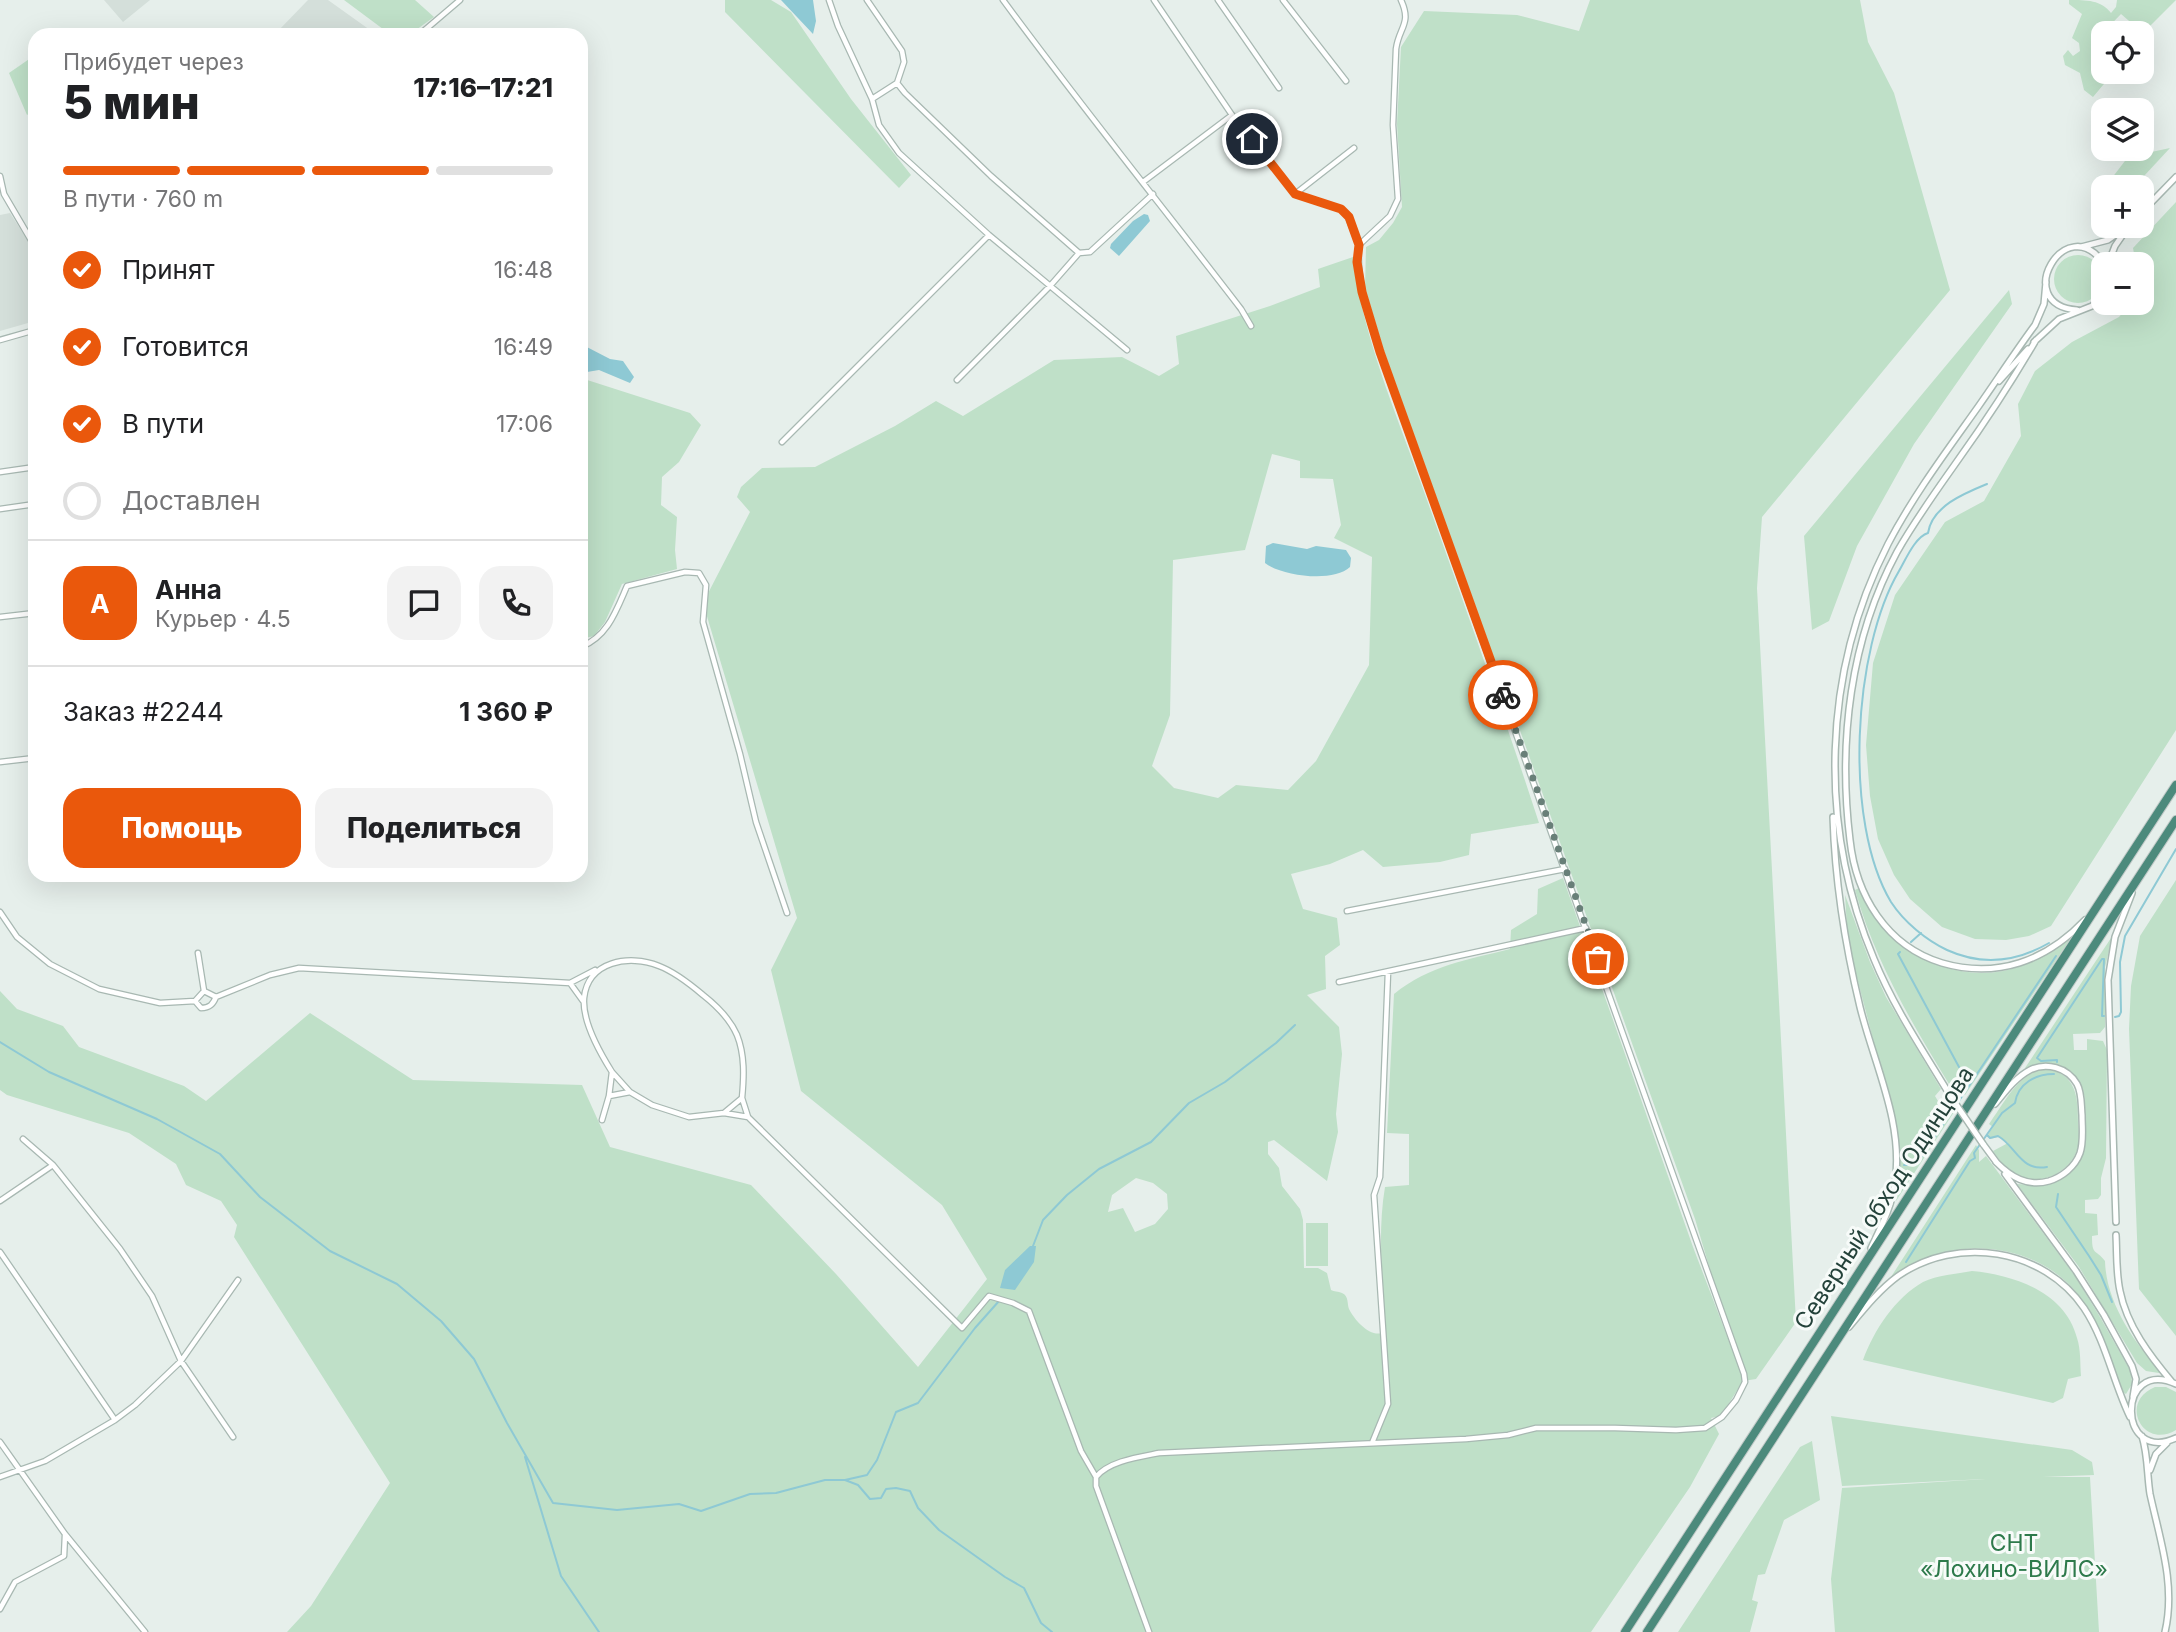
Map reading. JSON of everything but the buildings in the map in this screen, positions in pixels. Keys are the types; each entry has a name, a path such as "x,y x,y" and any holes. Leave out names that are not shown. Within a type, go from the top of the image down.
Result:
{"highway":[{"name":"Северный обход Одинцова","path":"1625,1632 2176,785"},
{"name":"Северный обход Одинцова","path":"1647,1632 2176,820"}],"street":[{"path":"427,28 460,0"},
{"path":"829,0 838,26 872,99 879,125 899,153 989,235 1127,350"},
{"path":"867,0 902,51 904,62 897,83 872,99"},
{"path":"1003,0 1086,112 1241,309 1251,326"},
{"path":"1096,1477 1102,1470 1158,1453 1476,1438 1536,1429 1705,1429 1722,1417 1736,1400 1745,1382 1380,352 1362,292 1357,262 1359,245 1349,217 1341,209 1295,194 1232,115 1154,0"},
{"path":"1218,0 1279,88"},
{"path":"1283,0 1346,81"},
{"path":"1359,245 1390,216 1398,199 1393,125 1397,37 1406,24 1405,8 1401,0"},
{"path":"897,83 991,176 1079,253"},
{"path":"1143,182 1232,115"},
{"path":"1295,194 1354,148"},
{"path":"0,176 4,194 28,235"},
{"path":"2154,200 2176,177"},
{"path":"957,380 1079,253 1090,252 1153,194"},
{"path":"782,442 989,235"},
{"path":"2111,238 2072,248 2054,258 2048,267 2044,303 2035,325 1919,491 1887,546 1859,614 1842,679 1834,748 1836,814 1846,873 1863,932 1891,994 1951,1097 2045,1227 2104,1315 2135,1374 2130,1417"},
{"path":"2072,248 2092,252"},
{"path":"2046,282 2051,296 2058,304 2072,310 2087,309"},
{"path":"1986,396 2036,340 2059,319 2091,307"},
{"path":"0,340 28,332"},
{"path":"2036,340 1898,552 1874,604 1865,631 1851,695 1846,744 1847,818 1856,875 1874,914 1905,945 1940,962 1959,967 1989,969 2031,960 2057,945 2101,903"},
{"path":"0,472 28,468"},
{"path":"0,509 28,506"},
{"path":"588,644 596,640 609,624 627,586 685,572 699,573 706,584 703,622 756,822 787,913"},
{"path":"0,617 28,614"},
{"path":"0,762 28,759"},
{"path":"1835,790 1834,840 1844,929 1861,1009 1891,1117 1897,1153 1895,1183 1888,1211 1863,1267"},
{"path":"1347,911 1565,869"},
{"path":"2116,1222 2108,980 2115,937 2139,877"},
{"path":"0,912 17,937 50,964 99,989 160,1003 195,1001 204,990 198,953"},
{"path":"1339,982 1586,929"},
{"path":"195,1001 201,1008 206,1008 214,1003 216,997 270,975 299,968 570,982 623,960 657,965 685,980 719,1007 737,1035 745,1070 742,1098 748,1117 961,1328 989,1296 1029,1311 1081,1451 1096,1477 1096,1486 1149,1632"},
{"path":"583,1001 591,977 599,968"},
{"path":"1372,1443 1388,1404 1374,1195 1380,1177 1388,972"},
{"path":"570,982 583,1001 598,1049 612,1072 630,1092 652,1105 689,1116 724,1113 748,1117"},
{"path":"204,990 216,997"},
{"path":"1978,1125 2009,1087 2031,1069 2056,1067 2069,1074 2076,1083 2081,1099 2082,1146 2069,1169 2052,1180 2026,1182 2011,1176 1996,1162"},
{"path":"602,1120 612,1072"},
{"path":"609,1096 630,1092"},
{"path":"724,1113 742,1098"},
{"path":"23,1139 53,1165 120,1249 152,1296 181,1362 233,1437"},
{"path":"0,1201 53,1165"},
{"path":"2116,1235 2118,1275 2123,1302 2144,1345 2174,1383"},
{"path":"0,1252 115,1420"},
{"path":"1834,1345 1878,1294 1897,1277 1916,1265 1933,1259 1958,1253 2005,1255 2021,1259 2057,1279 2073,1294 2091,1320 2118,1393 2142,1436 2147,1455 2150,1491 2168,1564 2170,1596 2165,1632"},
{"path":"0,1477 45,1461 115,1420 135,1405 181,1362 238,1280"},
{"path":"2133,1397 2147,1383 2157,1380 2174,1383"},
{"path":"2142,1436 2158,1442 2176,1438"},
{"path":"2148,1476 2156,1454 2169,1441"},
{"path":"0,1443 65,1534 145,1632"},
{"path":"0,1609 15,1582 64,1556 65,1534"}],"shaded area":[{"path":"104,0 150,0 123,22"},
{"path":"308,0 328,0 367,28 281,28"},
{"path":"10,213 28,241 28,323 0,331 0,215"}],"green space":[{"path":"344,0 415,0 434,17 419,28 382,28"},
{"path":"725,0 771,0 791,12 851,99 911,175 899,188 725,12"},
{"path":"1590,0 1860,0 1868,42 1894,93 1950,290 1762,517 1757,588 1796,1322 1756,1379 1743,1381 1721,1416 1711,1418 1719,1434 1690,1487 1591,1632 287,1632 311,1606 390,1483 234,1237 237,1225 221,1201 186,1185 176,1164 129,1133 7,1095 0,1090 0,991 17,1009 63,1026 79,1047 184,1086 206,1101 310,1013 413,1080 582,1085 610,1147 751,1185 836,1274 918,1367 987,1279 942,1205 801,1091 771,970 797,918 703,603 750,512 737,497 741,487 762,468 815,467 895,426 936,401 963,416 1054,360 1122,357 1159,376 1179,364 1176,336 1320,287 1318,269 1353,257 1364,316 1381,373 1482,654 1539,823 1471,834 1469,855 1440,862 1383,867 1363,850 1330,864 1291,874 1303,909 1337,918 1340,945 1325,956 1326,989 1307,995 1339,1027 1342,1054 1336,1114 1338,1132 1327,1181 1274,1140 1268,1142 1268,1154 1279,1168 1282,1186 1300,1209 1303,1220 1304,1268 1318,1268 1327,1273 1331,1290 1346,1296 1355,1319 1369,1331 1380,1334 1385,1332 1381,1241 1385,1187 1409,1185 1409,1134 1387,1133 1394,994 1435,970 1510,949 1511,930 1537,914 1538,889 1563,878 1693,1247 1740,1370 1695,1219 1384,351 1365,288 1366,247 1379,240 1402,207 1397,124 1401,47 1424,11 1517,15 1579,31","holes":["1272,454 1300,461 1300,478 1333,479 1341,525 1334,538 1372,557 1369,665 1316,761 1288,790 1236,785 1218,798 1174,788 1152,766 1170,715 1173,560 1245,550","1136,1178 1153,1183 1167,1194 1168,1209 1155,1224 1135,1232 1123,1208 1108,1212 1112,1195"]},
{"path":"2069,0 2098,3 2111,13 2117,0 2176,0 2154,22 2129,21 2121,14 2114,21 2091,21 2091,84 2104,84 2093,97 2084,90 2080,73 2065,65 2063,56 2068,50 2073,56 2080,51 2079,43 2072,38 2082,14 2069,4"},
{"path":"28,60 27,115 9,73"},
{"path":"2170,148 2145,175 2114,175 2125,161 2154,161 2154,151"},
{"path":"2176,202 2176,730 2051,926 2029,936 2006,940 1975,939 1942,927 1910,899 1894,875 1878,839 1870,796 1866,745 1873,663 1895,595 1945,522 1984,501 2021,436 2018,404 2035,371 2072,342 2121,315 2154,315 2154,252 2134,252 2133,248 2142,238 2154,238 2154,226"},
{"path":"2069,257 2091,260 2091,298 2078,303 2069,301 2061,296 2056,288 2056,270 2061,262"},
{"path":"2009,290 2012,304 1914,444 1857,546 1829,621 1812,630 1804,536"},
{"path":"588,380 690,413 701,425 679,462 662,477 661,505 677,517 677,569 622,584 605,622 594,636 588,637"},
{"path":"2176,880 2176,1336 2139,1289 2129,1029 2131,986 2140,936"},
{"path":"1859,888 1882,926 1898,942 1917,955 1958,971 1980,973 2013,969 2039,959 2071,938 1965,1095 1960,1092 1963,1076 1949,1084 1895,990 1863,916 1855,890"},
{"path":"1845,895 1886,997 1941,1089 1935,1096 1938,1101 1947,1101 1954,1112 1896,1201 1900,1167 1898,1135 1855,970 1847,928"},
{"path":"2113,935 2105,967 2105,1027 2100,1033 2073,1034 2074,1050 2087,1050 2087,1039 2103,1041 2107,1050 2106,1158 2101,1178 2101,1195 2098,1199 2085,1200 2085,1213 2097,1214 2098,1235 2092,1236 2093,1247 2105,1261 2110,1291 2116,1306 2131,1334 2160,1370 2159,1373 2146,1371 2137,1363 2079,1267 2017,1184 2039,1186 2053,1183 2070,1173 2080,1159 2084,1142 2085,1098 2079,1082 2059,1066 2043,1064 2025,1068"},
{"path":"2047,1069 2064,1076 2074,1088 2079,1143 2072,1159 2058,1173 2039,1179 2019,1177 2003,1165 1993,1151 2008,1143 1998,1137 1990,1139 1987,1136 1993,1127 1989,1124 2021,1081 2028,1075"},
{"path":"1976,1145 1979,1162 1986,1156 2075,1276 2100,1317 2131,1372 2132,1384 2126,1394 2121,1391 2088,1308 2062,1278 2040,1263 1989,1249 1962,1249 1911,1265 1889,1280"},
{"path":"1306,1223 1328,1223 1328,1266 1306,1266"},
{"path":"1972,1271 2004,1277 2036,1289 2050,1298 2071,1322 2080,1352 2081,1376 2068,1379 2063,1398 2053,1403 1863,1360 1873,1337 1903,1297 1923,1282"},
{"path":"2155,1387 2166,1387 2176,1392 2176,1430 2164,1435 2145,1429 2139,1422 2137,1412 2138,1403 2144,1394"},
{"name":"СНТ «Лохино-ВИЛС»","path":"1831,1416 2072,1450 2092,1462 2094,1475 2043,1477 2090,1477 2099,1632 1835,1632 1831,1579 1842,1488 1985,1479 1842,1486"},
{"path":"1812,1441 1820,1500 1784,1520 1765,1574 1758,1575 1752,1600 1758,1602 1750,1632 1678,1632 1800,1447"}],"water":[{"path":"781,0 813,0 816,21 813,34"},
{"path":"1144,214 1148,215 1150,221 1119,256 1110,248 1111,244 1133,221"},
{"path":"588,348 610,359 623,361 634,377 630,383 599,370 588,372"},
{"path":"1273,543 1307,549 1316,546 1346,550 1351,558 1350,567 1332,575 1320,576 1295,574 1273,568 1265,563 1266,546"},
{"path":"1030,1246 1036,1246 1034,1262 1015,1290 1000,1288 1005,1270"}],"waterway":[{"path":"1987,484 1951,502 1936,515 1928,533 1919,539 1908,555 1883,604 1864,689 1860,736 1860,783 1866,828 1876,868 1891,902 1916,930 1931,941 1960,955 1986,960 2011,958 2049,943"},
{"path":"2115,1017 2121,1012 2120,962 2125,936 2176,849"},
{"path":"1911,942 1921,933"},
{"path":"1900,952 1898,954 1959,1067"},
{"path":"1904,1165 1916,1165 2056,956"},
{"path":"2057,1062 2041,1061 2037,1058 2102,959 2104,1016"},
{"path":"1033,1246 1043,1220 1067,1195 1099,1169 1151,1142 1189,1103 1225,1082 1295,1025"},
{"path":"0,1042 49,1072 157,1119 220,1154 260,1197 330,1251 397,1284 441,1321 474,1359 553,1503 617,1510 679,1504 701,1511 750,1494 776,1493 825,1480 845,1480 858,1485 870,1499 881,1498 886,1489 910,1491 918,1508 939,1530 1024,1588 1041,1623 1052,1632"},
{"path":"1906,1262 1970,1161 1975,1158 1974,1153 2002,1113 2015,1103 2020,1090 2035,1078 2054,1074"},
{"path":"1987,1135 1990,1138 1998,1136 2004,1140 2031,1166 2047,1167"},
{"path":"2058,1194 2056,1207 2101,1275 2112,1302"},
{"path":"845,1480 867,1475 877,1460 896,1412 918,1403 999,1301"},
{"path":"525,1457 561,1576 599,1632"}],"way so far":[{"path":"1503,695 1598,959"}],"route":[{"path":"1252,139 1295,194 1341,209 1349,217 1359,245 1357,262 1362,292 1380,352 1503,695"}]}
